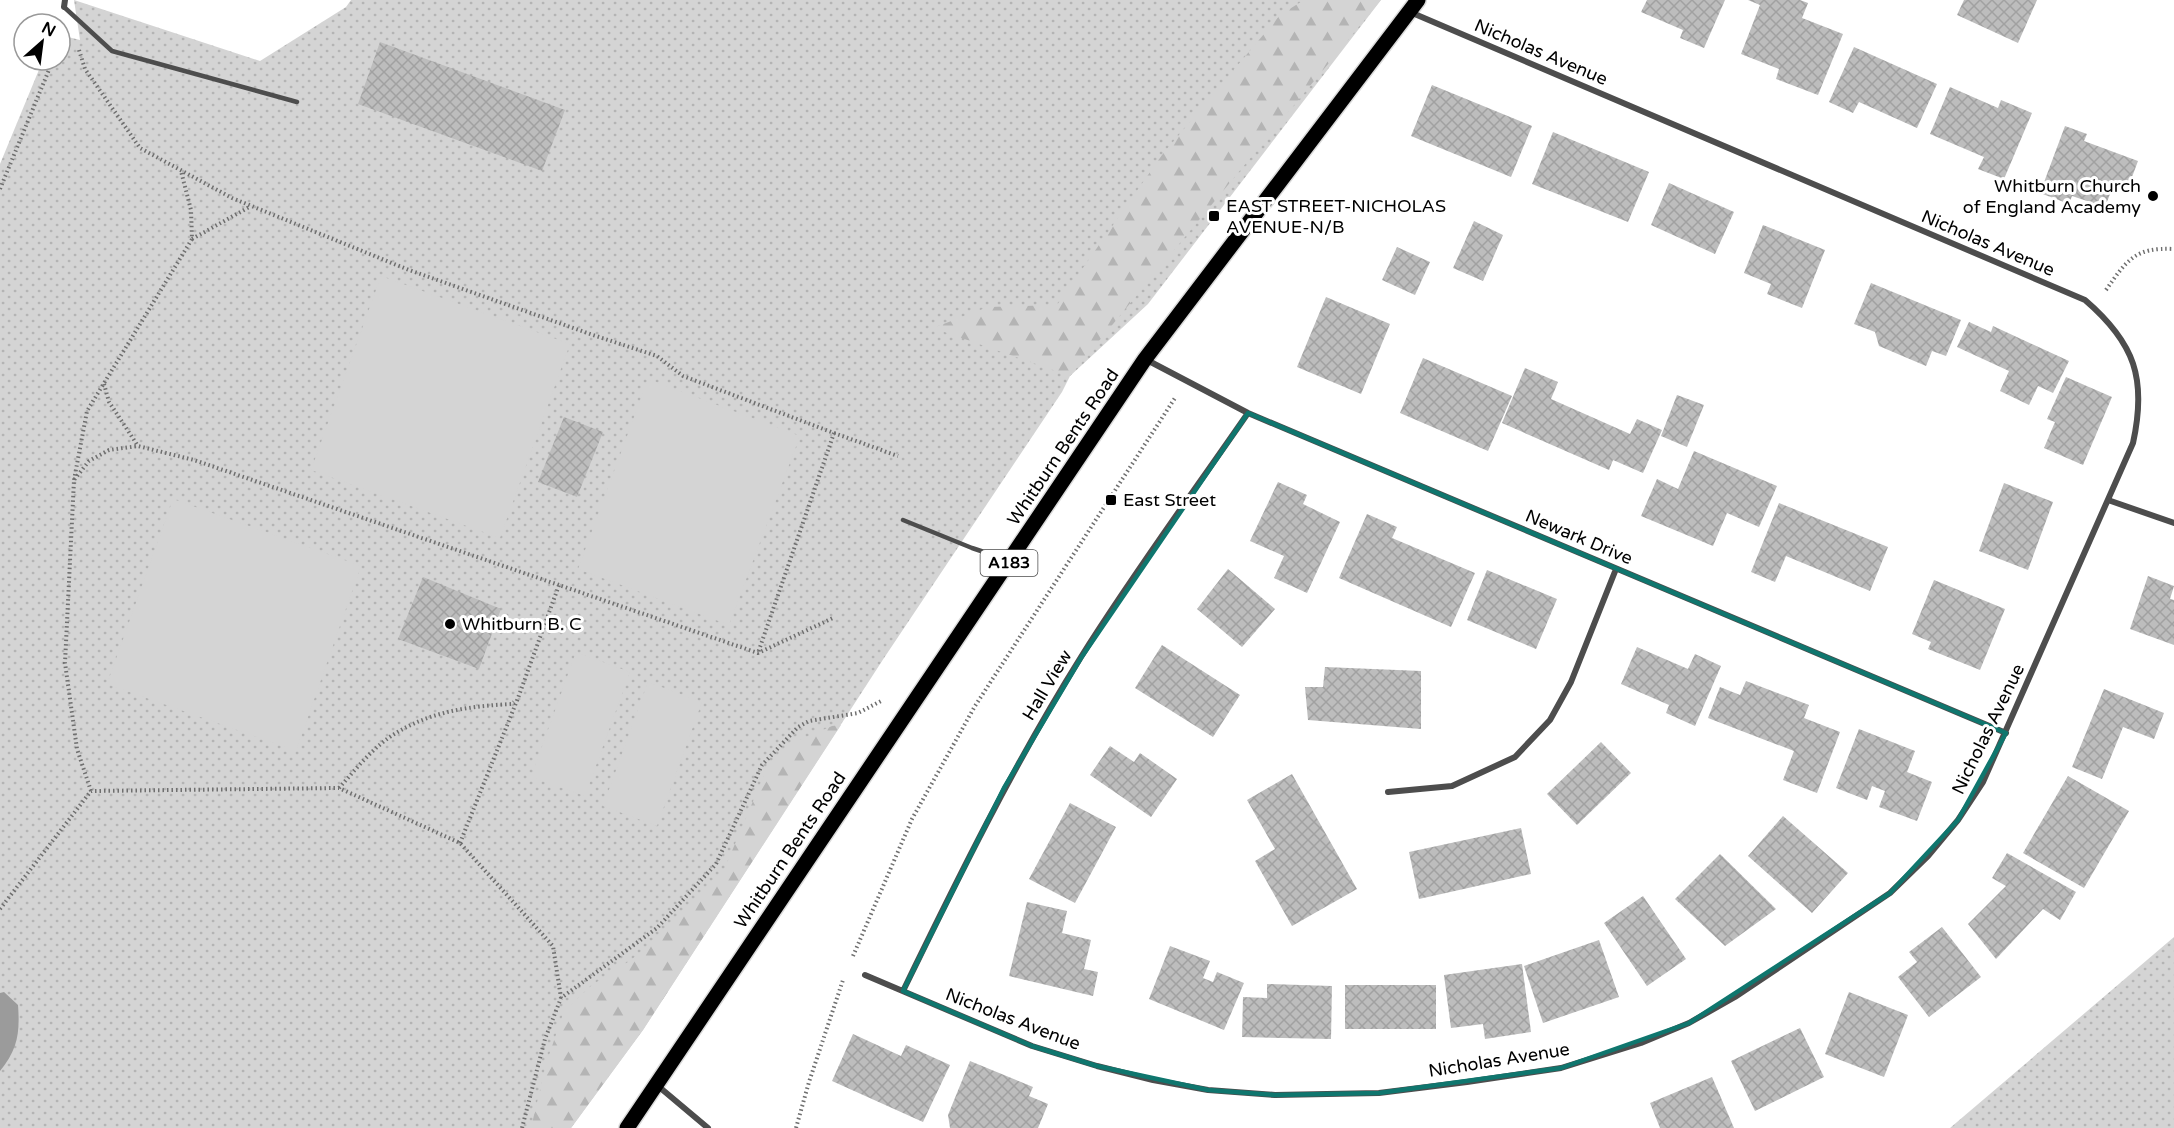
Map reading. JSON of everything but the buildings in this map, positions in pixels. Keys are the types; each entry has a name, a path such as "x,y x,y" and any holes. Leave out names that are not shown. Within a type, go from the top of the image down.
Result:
{"main road":[{"name":"Whitburn Bents Road","path":"627,1128 1145,359 1414,6"}],"street":[{"name":"Nicholas Avenue","path":"865,975 1032,1046 1153,1080 1208,1090 1275,1095 1379,1093 1561,1068 1641,1043 1689,1023 1735,997 1890,893 1928,856 1958,820 1983,782 2133,443 2139,414 2138,383 2128,351 2111,323 2085,300 1414,6"},
{"name":"Newark Drive","path":"1145,359 1248,413 2006,733"},
{"name":"Hall View","path":"903,991 1004,788 1081,658 1129,584 1248,413"},
{"path":"2108,500 2174,523"},
{"path":"1388,792 1452,786 1515,757 1550,720 1571,682 1616,569"},
{"path":"656,1085 708,1128"}],"lane":[{"path":"65,3 112,51 297,102"},
{"path":"903,520 1011,561"}],"path":[{"path":"78,48 85,69 140,148 232,198 409,270 657,356 683,376 898,456"},
{"path":"0,189 48,72"},
{"path":"181,171 191,210 192,239"},
{"path":"92,791 77,749 65,663 74,480 87,411 192,239 251,206"},
{"path":"2093,307 2124,264 2141,252 2174,249"},
{"path":"796,1128 809,1082 848,968 912,819 975,706 1187,381"},
{"path":"104,384 110,402 138,446"},
{"path":"758,653 834,433"},
{"path":"74,480 89,461 109,450 138,446 194,460 758,653 833,618"},
{"path":"460,843 518,698 559,585"},
{"path":"561,998 657,928 716,864 762,765 798,727 808,721 858,713 885,699 921,691"},
{"path":"339,788 365,759 395,733 435,716 468,707 512,705 518,698"},
{"path":"92,791 339,788 460,843 553,946 561,998 544,1039 522,1128"},
{"path":"0,909 92,791"}],"highlighted area":[{"path":"1248,413 2006,733 1958,820 1890,893 1689,1023 1561,1068 1379,1093 1275,1095 1208,1090 1097,1066 1032,1046 903,991 1004,788 1081,658"}],"green space":[{"path":"74,0 260,61 346,7 351,0 1381,0 1148,304 1070,376 1062,392 884,658 643,1030 571,1128 0,1128 0,164 38,72 72,72 72,38 80,40"},
{"path":"1304,0 1381,0 1070,376 933,328 988,307 1057,305 1162,155 1280,15"},
{"path":"381,276 570,344 500,538 311,470"},
{"path":"648,379 800,436 729,625 578,569"},
{"path":"173,499 361,566 296,751 107,684"},
{"path":"576,652 630,672 585,796 531,777"},
{"path":"648,682 702,702 657,826 603,806"},
{"path":"841,725 643,1030 571,1128 531,1128 546,1064 564,1011 592,985 631,960 677,920 724,870 764,775 797,741 832,726"},
{"path":"2174,937 2174,1128 1950,1128"}],"shaded area":[{"path":"4,992 18,1005 19,1024 14,1048 0,1071 0,993"}],"place":[{"name":"Whitburn Church of England Academy","path":"2153,196"},
{"name":"EAST STREET-NICHOLAS AVENUE-N/B","path":"1214,216"},
{"name":"East Street","path":"1111,500"},
{"name":"Whitburn B. C","path":"450,624"}]}
